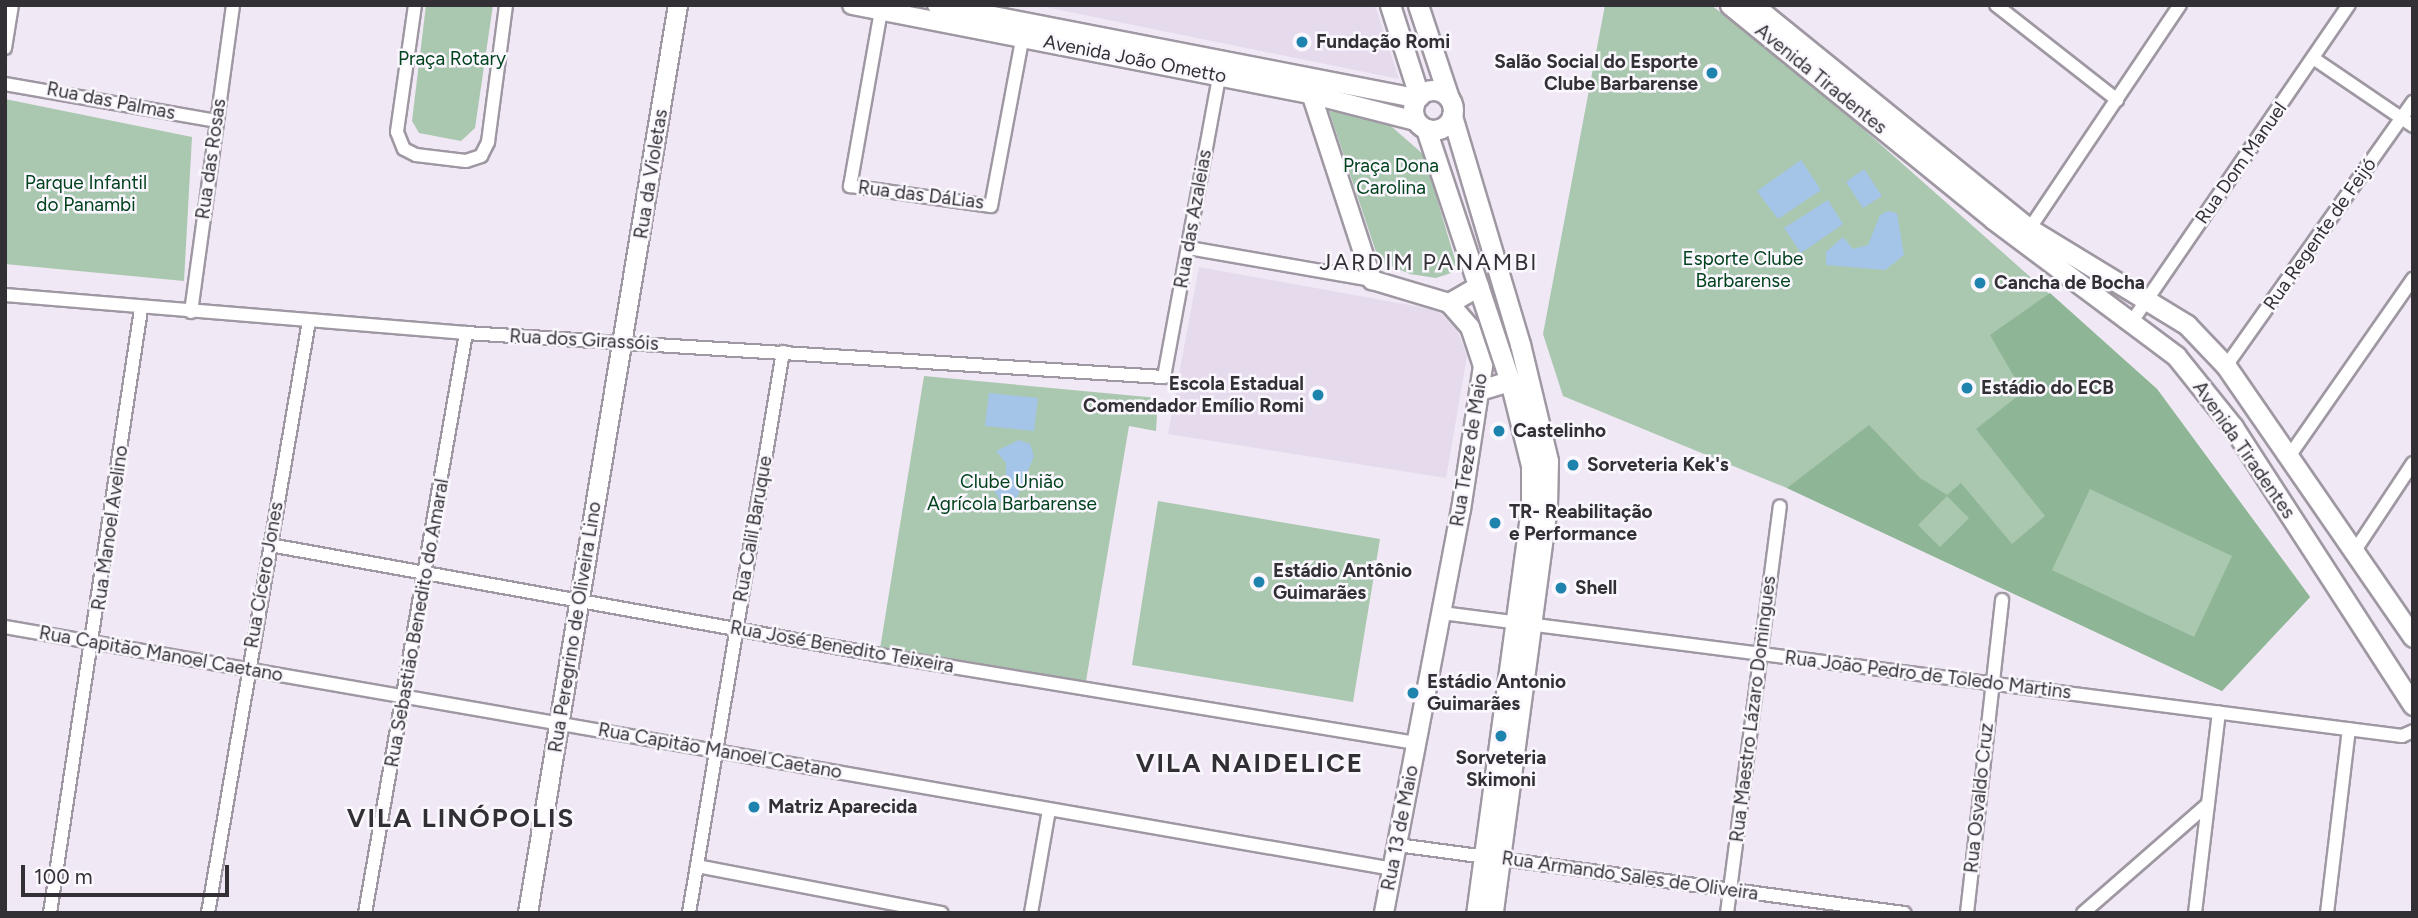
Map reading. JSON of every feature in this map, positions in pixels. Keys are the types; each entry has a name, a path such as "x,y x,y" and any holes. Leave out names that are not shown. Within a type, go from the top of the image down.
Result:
{"main road":[{"path":"1390,5 1418,97 1421,125 1510,381 1526,437 1532,488 1522,623 1491,858 1476,913"},
{"path":"1418,5 1544,436 1547,506 1522,623"},
{"name":"Avenida Tiradentes","path":"1730,5 2026,235 2176,356 2234,427 2413,705"},
{"name":"Avenida Tiradentes","path":"1753,5 2026,235 2102,277 2147,298 2188,325 2226,366 2291,456 2413,637"},
{"path":"1418,97 1431,90 1450,107"},
{"path":"1421,125 1444,127 1450,107"},
{"path":"1449,303 1479,286"},
{"path":"1483,388 1510,381"},
{"path":"1491,858 1493,913"}],"street":[{"path":"5,48 12,5"},
{"name":"Rua das Rosas","path":"191,312 233,5"},
{"path":"415,5 397,132 404,149 416,155 466,160 481,156 488,142 506,5"},
{"name":"Rua da Violetas","path":"623,342 678,5"},
{"name":"Avenida João Ometto","path":"852,5 1024,30 1308,86 1418,97"},
{"name":"Avenida João Ometto","path":"937,5 1024,30"},
{"path":"2026,235 2180,5"},
{"name":"Rua Dom Manuel","path":"2133,320 2349,5"},
{"path":"1999,6 2117,100"},
{"name":"Rua das DáLias","path":"881,8 850,186 991,206 1024,30"},
{"path":"2314,58 2407,122"},
{"name":"Rua das Azaleias","path":"1164,377 1220,69"},
{"name":"Rua das Palmas","path":"5,84 216,121"},
{"path":"1308,86 1372,280"},
{"name":"Avenida João Ometto","path":"1308,86 1421,125"},
{"name":"Rua Regente de Feijó","path":"2226,366 2407,122 2413,102"},
{"path":"1189,248 1372,280 1449,303"},
{"path":"2291,456 2408,295 2413,279"},
{"name":"Rua dos Girassóis","path":"5,295 141,309 466,333 1164,377"},
{"name":"Rua Treze de Maio","path":"1416,743 1483,388 1479,346 1462,315 1449,303"},
{"name":"Rua Manoel Avelino","path":"50,913 94,641 141,309"},
{"name":"Rua Cícero Jones","path":"208,913 246,670 309,321"},
{"name":"Rua Sebastião Benedito do Amaral","path":"365,913 466,333"},
{"name":"Rua Peregrino de Oliveira Lino","path":"528,913 623,342"},
{"name":"Rua Calil Baruque","path":"689,913 783,352"},
{"path":"2356,549 2413,463"},
{"name":"Rua Maestro Lázaro Domingues","path":"1727,913 1780,506"},
{"name":"Rua José Benedito Teixeira","path":"270,545 579,601 1416,743"},
{"name":"Rua Osvaldo Cruz","path":"1966,913 2002,600"},
{"name":"Rua João Pedro de Toledo Martins","path":"1441,613 2402,736 2413,731"},
{"name":"Rua Capitão Manoel Caetano","path":"5,627 1392,869"},
{"path":"2195,913 2219,712"},
{"path":"2327,913 2349,729"},
{"name":"Rua 13 de Maio","path":"1384,913 1416,743"},
{"path":"2083,913 2208,804"},
{"path":"1031,913 1049,810"},
{"name":"Rua Armando Sales de Oliveira","path":"1397,845 1730,890 1856,910 1904,913"},
{"path":"697,866 942,913"}],"shaded area":[{"name":"Fundação Romi","path":"1035,5 1375,5 1399,79"},
{"name":"Escola Estadual Comendador Emílio Romi","path":"1199,267 1437,310 1457,330 1467,356 1446,478 1168,434"}],"green space":[{"name":"Praça Rotary","path":"426,5 493,5 475,128 461,141 419,133 412,121"},
{"name":"Esporte Clube Barbarense","path":"1605,5 1711,5 1801,74 2157,389 2310,597 2222,691 1787,488 1563,396 1543,334"},
{"name":"Parque Infantil do Panambi","path":"5,99 192,137 184,281 5,264"},
{"name":"Praça Dona Carolina","path":"1329,111 1384,120 1424,155 1456,263 1451,273 1436,278 1410,274 1379,261"},
{"path":"2050,293 2157,389 2310,597 2222,691 1787,488 1869,425 1920,478 1947,495 1961,483 2012,544 2045,516 1976,429 2023,392 1990,335","holes":["2090,489 2232,556 2194,637 2052,570","1947,496 1969,518 1940,547 1918,525"]},
{"name":"Clube União Agrícola Barbarense","path":"924,376 1158,398 1156,431 1129,426 1086,681 880,649"},
{"name":"Estádio Antônio Guimarães","path":"1158,501 1380,539 1353,702 1132,665"}],"water":[{"path":"1801,160 1821,190 1778,219 1757,191"},
{"path":"1864,169 1882,196 1863,208 1846,182"},
{"path":"1828,200 1843,224 1801,253 1784,228"},
{"path":"1888,211 1897,213 1904,255 1885,270 1826,265 1826,252 1843,237 1853,249 1868,245 1880,215"},
{"path":"989,393 1038,398 1034,431 985,426"},
{"path":"1019,440 1030,444 1034,456 1016,500 1003,506 994,490 1006,475 1006,463 996,451"}],"place":[{"name":"Fundação Romi","path":"1302,42"},
{"name":"Salão Social do Esporte Clube Barbarense","path":"1712,73"},
{"name":"Cancha de Bocha","path":"1980,283"},
{"name":"Estádio do ECB","path":"1967,388"},
{"name":"Escola Estadual Comendador Emílio Romi","path":"1318,395"},
{"name":"Castelinho","path":"1499,431"},
{"name":"Sorveteria Kek's","path":"1573,465"},
{"name":"TR- Reabilitação e Performance","path":"1495,523"},
{"name":"Estádio Antônio Guimarães","path":"1259,582"},
{"name":"Shell","path":"1561,588"},
{"name":"Estádio Antonio Guimarães","path":"1413,693"},
{"name":"Sorveteria Skimoni","path":"1501,736"},
{"name":"Matriz Aparecida","path":"754,807"}],"district":[{"name":"JARDIM PANAMBI","path":"1429,262"},
{"name":"VILA NAIDELICE","path":"1250,764"},
{"name":"VILA LINÓPOLIS","path":"461,819"}]}
